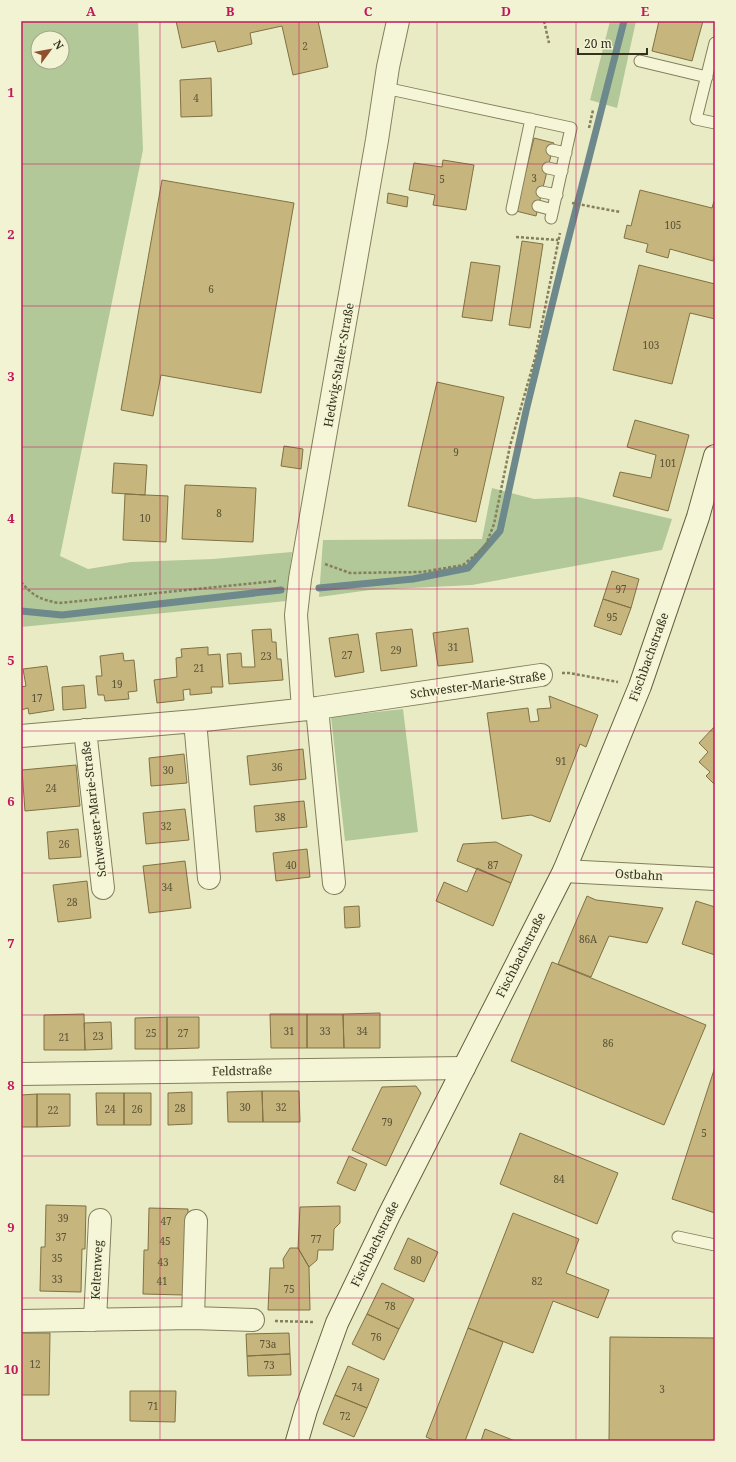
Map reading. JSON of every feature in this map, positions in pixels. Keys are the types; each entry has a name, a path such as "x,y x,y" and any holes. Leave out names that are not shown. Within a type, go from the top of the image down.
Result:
{"street":[{"name":"Hedwig-Stalter-Straße","path":"310,709 296,615 300,578 398,21"},
{"name":"Fischbachstraße","path":"297,1441 306,1410 337,1323 389,1215 564,871 640,686 698,517 715,456"},
{"name":"Schwester-Marie-Straße","path":"21,736 195,721 310,709 541,675"},
{"path":"310,709 334,883"},
{"path":"195,721 209,878"},
{"name":"Schwester-Marie-Straße","path":"85,730 103,888"},
{"name":"Ostbahn","path":"564,871 715,880"},
{"name":"Feldstraße","path":"21,1074 464,1068"},
{"name":"Keltenweg","path":"95,1320 100,1220"},
{"path":"193,1318 196,1221"},
{"path":"21,1321 193,1318 253,1320"}],"lane":[{"path":"715,43 696,119 715,123"},
{"path":"640,61 706,77"},
{"path":"385,88 571,128 552,214 538,206"},
{"path":"514,204 529,145 531,119"},
{"path":"552,150 566,153"},
{"path":"548,168 562,171"},
{"path":"542,192 557,195"},
{"path":"678,1237 715,1246"}],"path":[{"path":"544,21 549,43"},
{"path":"574,204 620,212"},
{"path":"304,557 350,573 422,572 463,565 484,546 494,524 510,446 535,358 558,240 516,237"},
{"path":"21,582 32,594 46,601 59,603 300,578"},
{"name":"Schwester-Marie-Straße","path":"541,675 569,673 640,686"},
{"path":"253,1320 337,1323"}],"green space":[{"path":"21,21 138,21 143,150 60,556 88,569 131,562 213,559 292,552 286,601 21,627"},
{"path":"610,21 636,21 617,108 590,100"},
{"path":"492,488 534,499 578,497 672,519 662,550 472,585 370,590 319,597 323,540 482,539"},
{"path":"403,709 418,832 345,841 331,717"}],"building":[{"path":"176,21 318,21 328,67 293,75 282,26 250,33 252,44 218,52 215,41 182,48"},
{"path":"659,21 703,21 692,61 652,51"},
{"path":"211,78 212,116 181,117 180,80"},
{"path":"534,138 554,143 536,216 516,211"},
{"path":"443,160 474,165 466,210 433,205 435,195 409,190 414,163 442,167"},
{"path":"162,180 294,203 261,393 161,375 153,416 121,410"},
{"path":"640,190 712,208 715,201 715,252 713,261 670,249 668,258 646,252 648,244 624,238 627,225 631,226"},
{"path":"388,193 408,197 407,207 387,203"},
{"path":"522,241 543,244 530,328 509,325"},
{"path":"471,262 500,266 492,321 462,317"},
{"path":"639,265 715,284 715,319 690,313 672,384 613,370"},
{"path":"437,382 504,397 476,522 408,506"},
{"path":"635,420 689,435 668,511 613,496 620,472 651,478 656,455 627,447"},
{"path":"284,446 303,449 301,469 281,466"},
{"path":"114,463 147,465 145,495 112,493"},
{"path":"185,485 256,488 253,542 182,539"},
{"path":"125,494 168,496 166,542 123,540"},
{"path":"612,571 639,579 631,608 603,599"},
{"path":"603,599 631,608 621,635 594,626"},
{"path":"468,628 473,662 438,666 433,633"},
{"path":"271,629 272,642 276,642 277,659 281,659 283,680 229,684 227,654 241,653 242,667 255,667 252,630"},
{"path":"412,629 417,666 381,671 376,633"},
{"path":"358,634 364,672 335,677 329,638"},
{"path":"208,647 208,655 220,654 223,687 211,687 212,693 190,695 190,689 183,690 184,700 157,703 154,680 177,677 176,658 182,657 181,649"},
{"path":"123,653 124,661 134,660 137,691 128,692 129,699 105,701 104,695 98,695 96,676 102,676 100,656"},
{"path":"47,666 54,710 29,714 28,708 21,710 21,687 26,686 23,669"},
{"path":"84,685 86,708 63,710 62,687"},
{"path":"549,696 598,715 586,747 580,744 550,822 531,815 502,819 487,713 528,708 530,722 539,721 537,709 551,708"},
{"path":"715,726 715,785 706,776 710,772 699,762 708,752 699,743"},
{"path":"303,749 306,779 250,785 247,756"},
{"path":"184,754 187,783 151,786 149,758"},
{"path":"76,765 80,806 25,811 22,770"},
{"path":"304,801 307,827 256,832 254,806"},
{"path":"185,809 189,840 146,844 143,813"},
{"path":"78,829 81,857 49,859 47,832"},
{"path":"496,842 522,855 511,883 457,861 463,844"},
{"path":"307,849 310,877 276,881 273,853"},
{"path":"185,861 191,908 149,913 143,866"},
{"path":"477,868 511,883 493,926 436,901 444,882 467,892"},
{"path":"87,881 91,918 58,922 53,885"},
{"path":"587,896 596,900 663,908 647,943 609,936 591,977 558,964"},
{"path":"696,901 715,907 715,955 682,944"},
{"path":"359,906 360,927 345,928 344,907"},
{"path":"552,962 706,1025 664,1125 511,1061"},
{"path":"380,1013 380,1048 344,1048 343,1014"},
{"path":"84,1014 85,1050 44,1050 44,1015"},
{"path":"270,1014 307,1014 307,1048 271,1048"},
{"path":"307,1014 343,1014 344,1048 307,1048"},
{"path":"167,1017 167,1049 135,1049 135,1018"},
{"path":"167,1017 199,1017 199,1048 167,1049"},
{"path":"111,1022 112,1049 85,1050 84,1023"},
{"path":"715,1067 715,1213 672,1199"},
{"path":"416,1086 421,1093 386,1166 352,1150 382,1087"},
{"path":"262,1091 263,1122 228,1122 227,1092"},
{"path":"262,1091 299,1091 300,1122 263,1122"},
{"path":"192,1092 192,1124 168,1125 168,1093"},
{"path":"96,1093 124,1093 124,1125 97,1125"},
{"path":"124,1093 151,1093 151,1125 124,1125"},
{"path":"37,1094 37,1127 21,1127 21,1095"},
{"path":"37,1094 70,1094 70,1126 37,1127"},
{"path":"520,1133 618,1173 597,1224 500,1184"},
{"path":"349,1156 367,1164 355,1191 337,1183"},
{"path":"46,1205 86,1206 85,1249 82,1249 81,1292 40,1291 41,1247 45,1247"},
{"path":"340,1206 340,1223 334,1229 333,1250 318,1250 317,1260 309,1267 298,1248 300,1207"},
{"path":"149,1208 188,1209 188,1252 184,1295 143,1294 144,1250 148,1250"},
{"path":"513,1213 579,1239 566,1273 609,1290 598,1318 553,1301 533,1353 468,1328"},
{"path":"408,1238 438,1252 424,1282 394,1269"},
{"path":"290,1248 298,1248 309,1267 310,1310 268,1310 270,1268 284,1268 283,1259"},
{"path":"382,1283 414,1299 399,1329 367,1314"},
{"path":"367,1314 399,1329 384,1360 352,1344"},
{"path":"468,1328 503,1342 465,1441 436,1441 426,1437"},
{"path":"21,1333 50,1333 49,1395 21,1395"},
{"path":"289,1333 290,1354 247,1356 246,1334"},
{"path":"610,1337 715,1338 715,1441 609,1441"},
{"path":"290,1354 291,1375 248,1376 247,1356"},
{"path":"348,1366 379,1379 367,1408 335,1395"},
{"path":"130,1391 176,1391 175,1422 130,1421"},
{"path":"335,1395 367,1408 354,1437 323,1424"},
{"path":"485,1429 515,1441 481,1441"}],"waterway":[{"path":"319,588 413,579 468,568 500,531 526,411 624,21"},
{"path":"21,611 62,615 281,590"}]}
